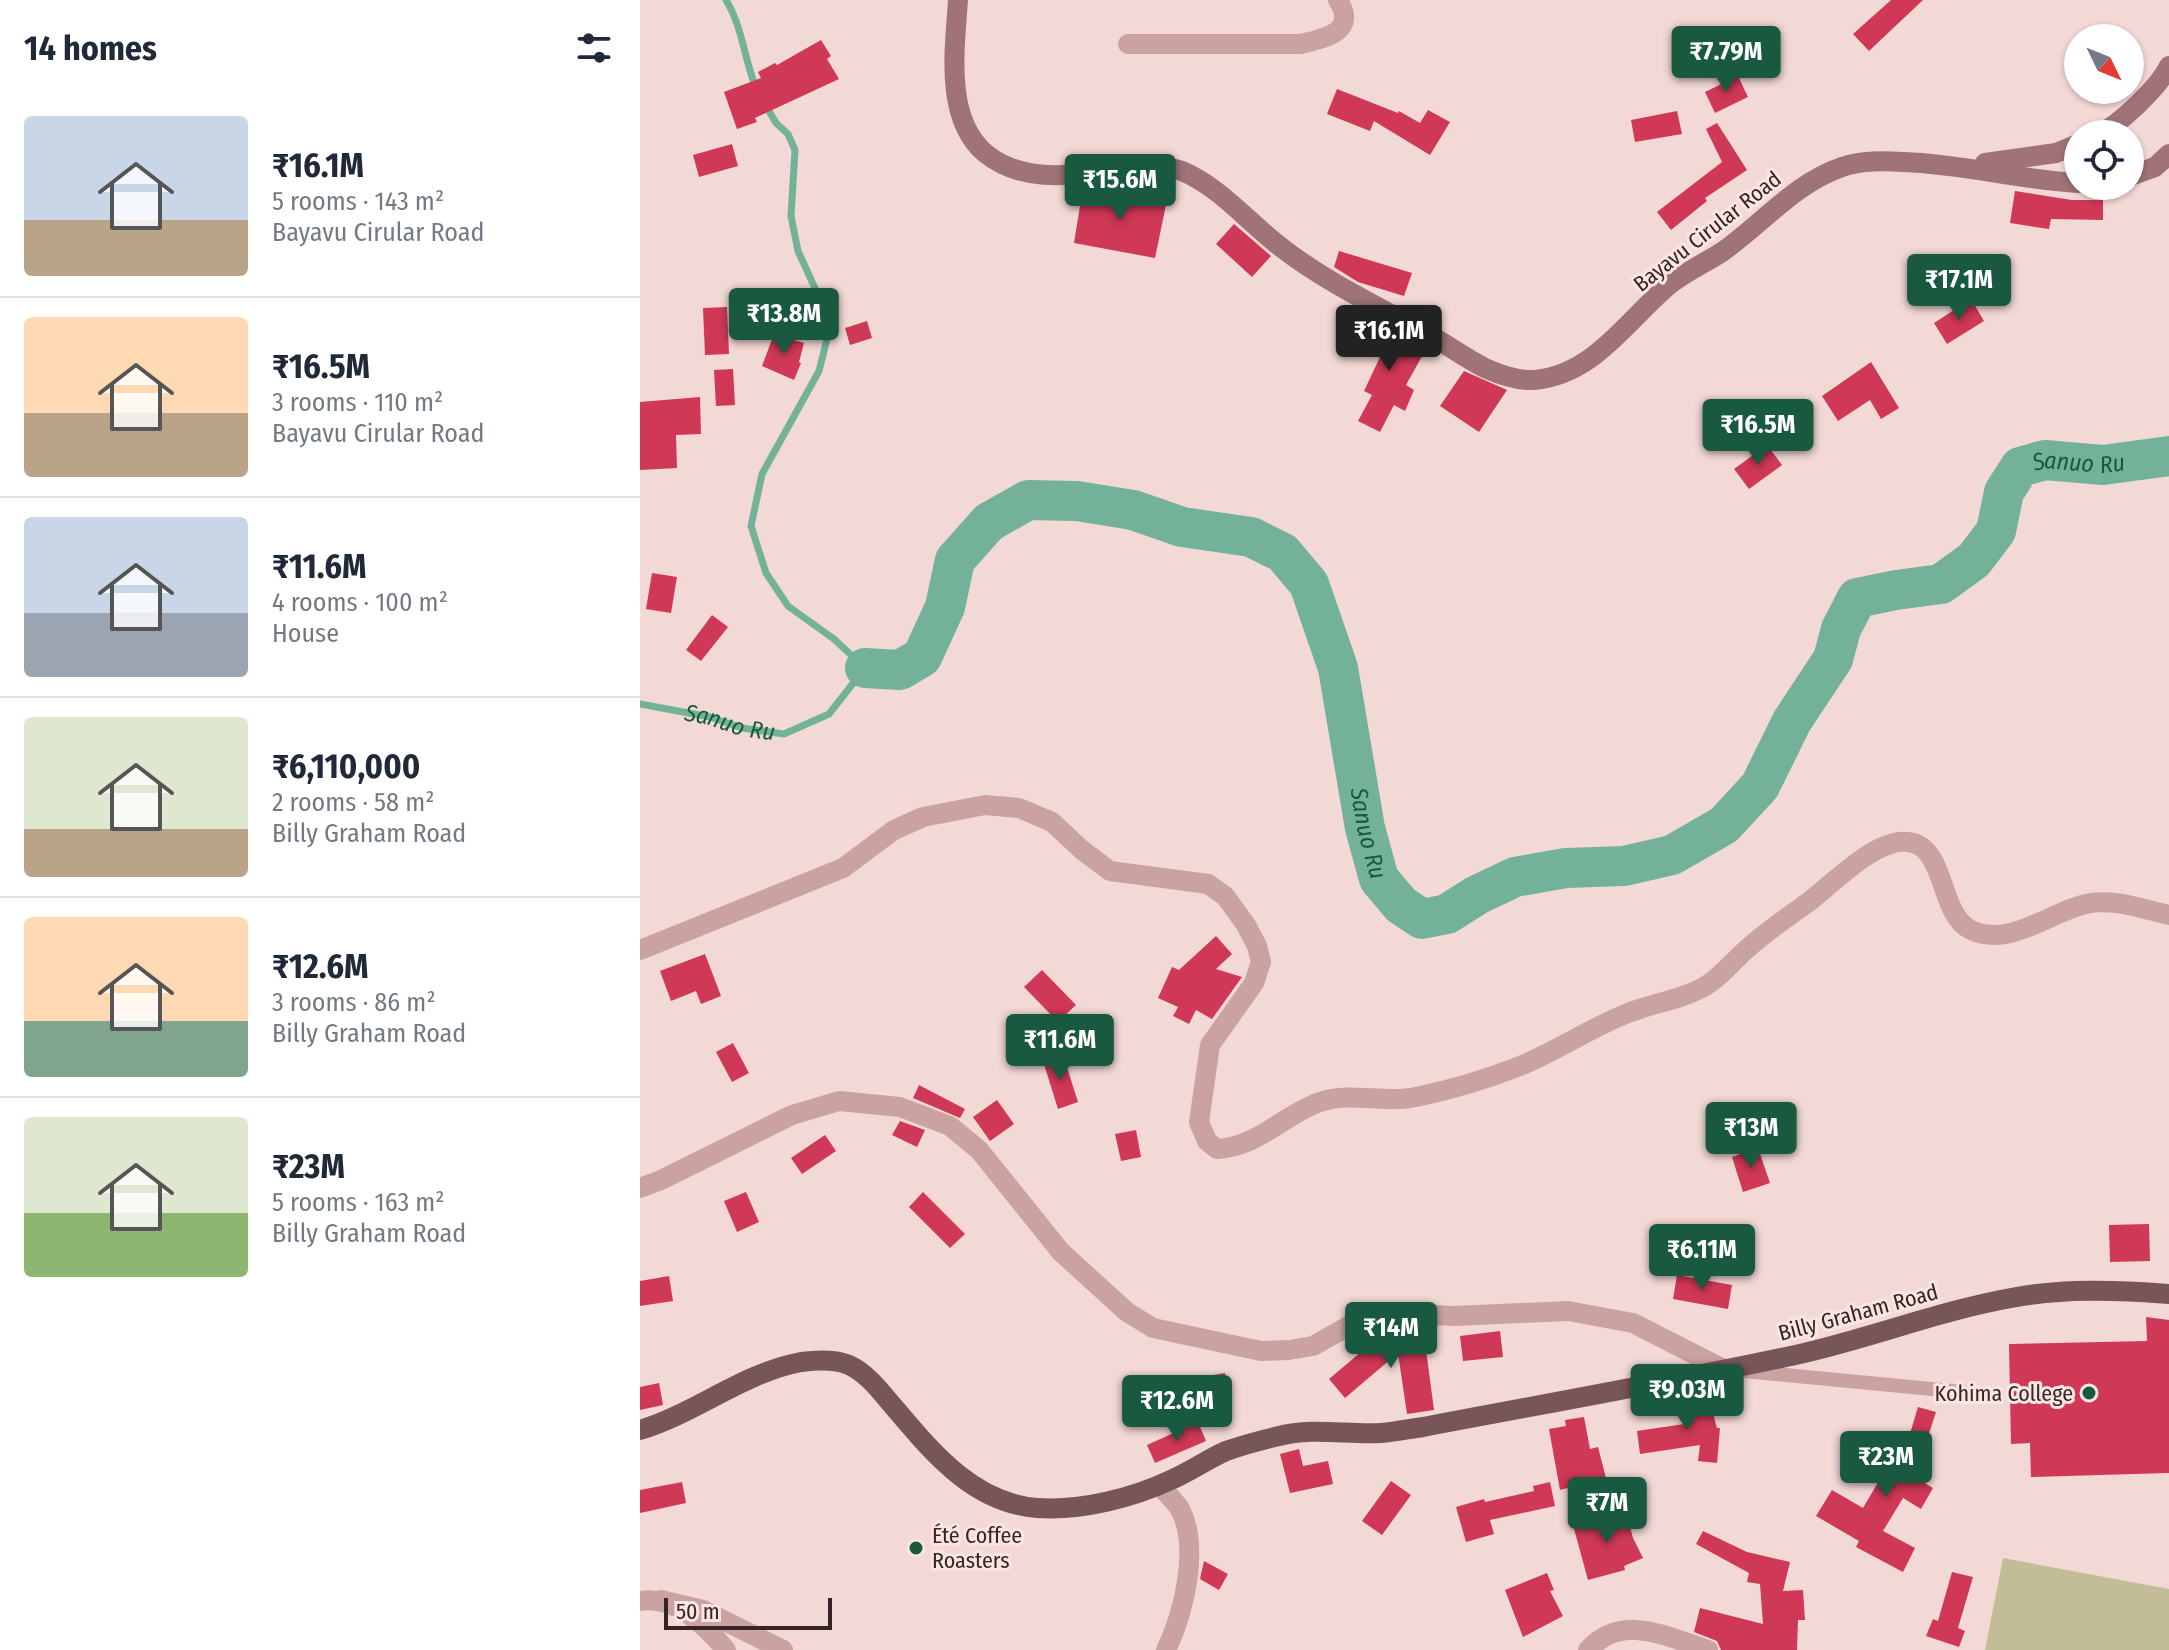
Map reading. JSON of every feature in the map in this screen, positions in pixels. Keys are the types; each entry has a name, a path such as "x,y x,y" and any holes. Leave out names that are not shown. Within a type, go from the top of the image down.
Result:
{"main road":[{"name":"Billy Graham Road","path":"640,1430 680,1415 732,1386 773,1370 803,1362 833,1361 851,1366 868,1378 960,1479 993,1496 1036,1508 1079,1506 1123,1497 1159,1485 1226,1451 1282,1435 1328,1430 1380,1433 1723,1369 1870,1337 1956,1310 2014,1297 2078,1291 2169,1294"}],"street":[{"name":"Bayavu Cirular Road","path":"958,0 956,96 966,127 982,151 1004,166 1038,175 1159,165 1184,172 1221,196 1280,247 1330,282 1432,336 1484,368 1511,378 1533,380 1573,369 1622,333 1671,284 1722,252 1815,178 1844,166 1879,161 1963,166 2064,182"},
{"path":"1128,44 1301,44 1328,38 1338,31 1344,20 1343,8 1338,0"},
{"path":"2120,120 2169,66"},
{"path":"1963,166 2064,150"},
{"path":"2144,171 2155,167 2169,154"},
{"path":"640,950 843,868 894,830 923,817 985,805 1019,808 1052,822 1110,871 1208,884 1225,896 1246,925 1261,962 1254,983 1210,1045 1199,1122 1207,1141 1217,1149 1253,1141 1291,1116 1320,1102 1350,1096 1401,1100 1520,1066 1626,1013 1687,994 1708,984 1749,947 1862,860 1894,843 1915,843 1928,852 1959,919 1970,929 1988,934 2006,934 2086,904 2112,902 2169,915"},
{"path":"640,1188 792,1115 839,1101 900,1107 950,1126 979,1150 1061,1252 1127,1312 1153,1328 1261,1351 1313,1346 1359,1320 1385,1312 1454,1316 1568,1311 1633,1323 1723,1369"},
{"path":"1159,1485 1180,1509 1191,1551 1180,1610 1166,1650"},
{"path":"650,1600 689,1614 726,1650"},
{"path":"650,1600 703,1610 783,1650"},
{"path":"1588,1650 1600,1638 1618,1630 1642,1629 1708,1650"}],"lane":[{"path":"1723,1369 1963,1392"}],"shaded area":[{"path":"2003,1558 2169,1589 2169,1650 1985,1650"}],"building":[{"path":"1891,0 1923,0 1869,51 1853,34"},
{"path":"821,40 831,56 827,59 839,79 755,118 757,122 737,129 724,92 761,78 758,72"},
{"path":"1738,76 1748,97 1715,113 1705,92"},
{"path":"1337,89 1399,111 1420,123 1428,110 1450,122 1430,155 1374,121 1370,131 1327,114"},
{"path":"1677,111 1682,134 1635,142 1631,120"},
{"path":"1717,123 1747,170 1705,198 1707,201 1671,230 1657,212 1722,162 1706,129"},
{"path":"732,144 738,166 699,177 693,155"},
{"path":"1083,187 1167,200 1155,258 1074,243"},
{"path":"2015,191 2064,200 2103,200 2103,220 2051,219 2049,229 2010,223"},
{"path":"1234,224 1271,256 1252,277 1216,244"},
{"path":"1339,251 1412,273 1404,296 1358,282 1334,267"},
{"path":"1971,299 1984,321 1947,344 1934,323"},
{"path":"727,307 729,354 705,355 703,308"},
{"path":"1372,319 1426,349 1406,385 1414,390 1405,411 1394,405 1380,432 1358,421 1372,395 1364,391 1381,355 1359,343"},
{"path":"867,321 872,338 850,345 845,328"},
{"path":"774,334 804,343 794,380 762,366"},
{"path":"1871,362 1899,408 1881,419 1870,400 1838,421 1822,396"},
{"path":"733,369 735,405 716,406 714,370"},
{"path":"1464,371 1507,390 1479,432 1440,406"},
{"path":"700,397 701,434 676,435 677,468 640,470 640,402"},
{"path":"1767,445 1782,465 1749,489 1734,469"},
{"path":"652,573 677,577 671,613 646,609"},
{"path":"712,615 728,627 701,661 686,650"},
{"path":"1216,936 1232,954 1216,969 1242,977 1212,1019 1196,1010 1189,1024 1173,1016 1178,1007 1158,998 1172,967 1179,970"},
{"path":"705,954 721,996 701,1004 696,991 671,1001 660,971"},
{"path":"1042,970 1076,1005 1058,1022 1024,987"},
{"path":"733,1043 749,1073 732,1082 716,1052"},
{"path":"1063,1055 1078,1102 1058,1109 1043,1061"},
{"path":"919,1085 965,1109 960,1118 913,1098"},
{"path":"997,1100 1014,1124 990,1141 973,1117"},
{"path":"900,1121 925,1130 917,1147 892,1135"},
{"path":"1136,1130 1141,1157 1121,1161 1115,1134"},
{"path":"825,1135 836,1151 802,1174 791,1158"},
{"path":"1758,1148 1770,1183 1743,1192 1732,1157"},
{"path":"746,1192 759,1222 737,1232 724,1201"},
{"path":"923,1192 965,1234 950,1248 909,1207"},
{"path":"2149,1224 2150,1261 2110,1262 2109,1225"},
{"path":"1677,1275 1732,1285 1728,1309 1673,1299"},
{"path":"669,1276 673,1301 640,1306 640,1281"},
{"name":"Kohima College","path":"2146,1317 2169,1320 2169,1473 2031,1477 2030,1443 2011,1444 2009,1344 2147,1341"},
{"path":"1392,1329 1398,1352 1398,1345 1425,1342 1434,1410 1407,1414 1398,1353 1345,1398 1329,1379 1373,1342 1371,1335"},
{"path":"1500,1331 1503,1357 1463,1361 1460,1336"},
{"path":"1225,1373 1229,1398 1145,1411 1141,1387"},
{"path":"659,1383 663,1405 640,1410 640,1387"},
{"path":"1707,1392 1717,1428 1720,1428 1717,1463 1698,1461 1700,1445 1640,1454 1637,1431 1691,1423 1684,1399"},
{"path":"1918,1407 1936,1412 1922,1455 1929,1458 1918,1479 1933,1488 1921,1509 1903,1498 1883,1531 1915,1548 1903,1572 1856,1547 1859,1541 1816,1516 1832,1490 1863,1508 1900,1445 1906,1447"},
{"path":"1584,1417 1590,1449 1598,1447 1606,1478 1560,1490 1549,1429 1566,1426 1565,1420"},
{"path":"1198,1422 1206,1441 1155,1463 1147,1445"},
{"path":"1299,1449 1303,1466 1328,1461 1333,1484 1290,1493 1280,1454"},
{"path":"1391,1481 1411,1495 1382,1535 1362,1521"},
{"path":"682,1482 686,1503 640,1513 640,1490"},
{"path":"1550,1482 1555,1506 1490,1520 1494,1534 1466,1542 1456,1507 1534,1491 1533,1486"},
{"path":"1626,1511 1633,1538 1643,1558 1624,1566 1625,1570 1588,1580 1573,1525"},
{"path":"1703,1531 1747,1552 1790,1562 1783,1591 1803,1590 1805,1620 1798,1620 1797,1650 1721,1650 1717,1641 1694,1632 1700,1608 1763,1624 1760,1584 1747,1582 1749,1573 1696,1544"},
{"path":"1204,1561 1228,1574 1219,1590 1200,1579"},
{"path":"1952,1572 1973,1577 1958,1628 1965,1631 1959,1647 1926,1636 1933,1619 1938,1621"},
{"path":"1547,1573 1554,1590 1550,1591 1563,1616 1523,1637 1505,1590"}],"waterway":[{"path":"726,0 736,21 756,88"},
{"path":"640,704 710,717 742,728 784,734 829,714 865,668 834,639 788,606 766,573 751,526 762,474 819,371 827,339 819,297 798,251 791,216 795,150 788,134 776,123 766,106"},
{"name":"Sanuo Ru","path":"865,668 900,670 922,657 945,607 955,560 989,522 1028,500 1077,501 1133,510 1182,527 1251,537 1283,553 1309,584 1338,668 1365,828 1379,879 1401,905 1422,919 1447,914 1515,877 1566,868 1624,866 1672,855 1724,825 1760,786 1792,721 1833,659 1841,629 1857,598 1941,584 1974,560 1996,531 2004,492 2020,467 2045,460 2103,465 2169,456"}],"place":[{"name":"Kohima College","path":"2089,1393"},
{"name":"Été Coffee Roasters","path":"916,1548"}]}
